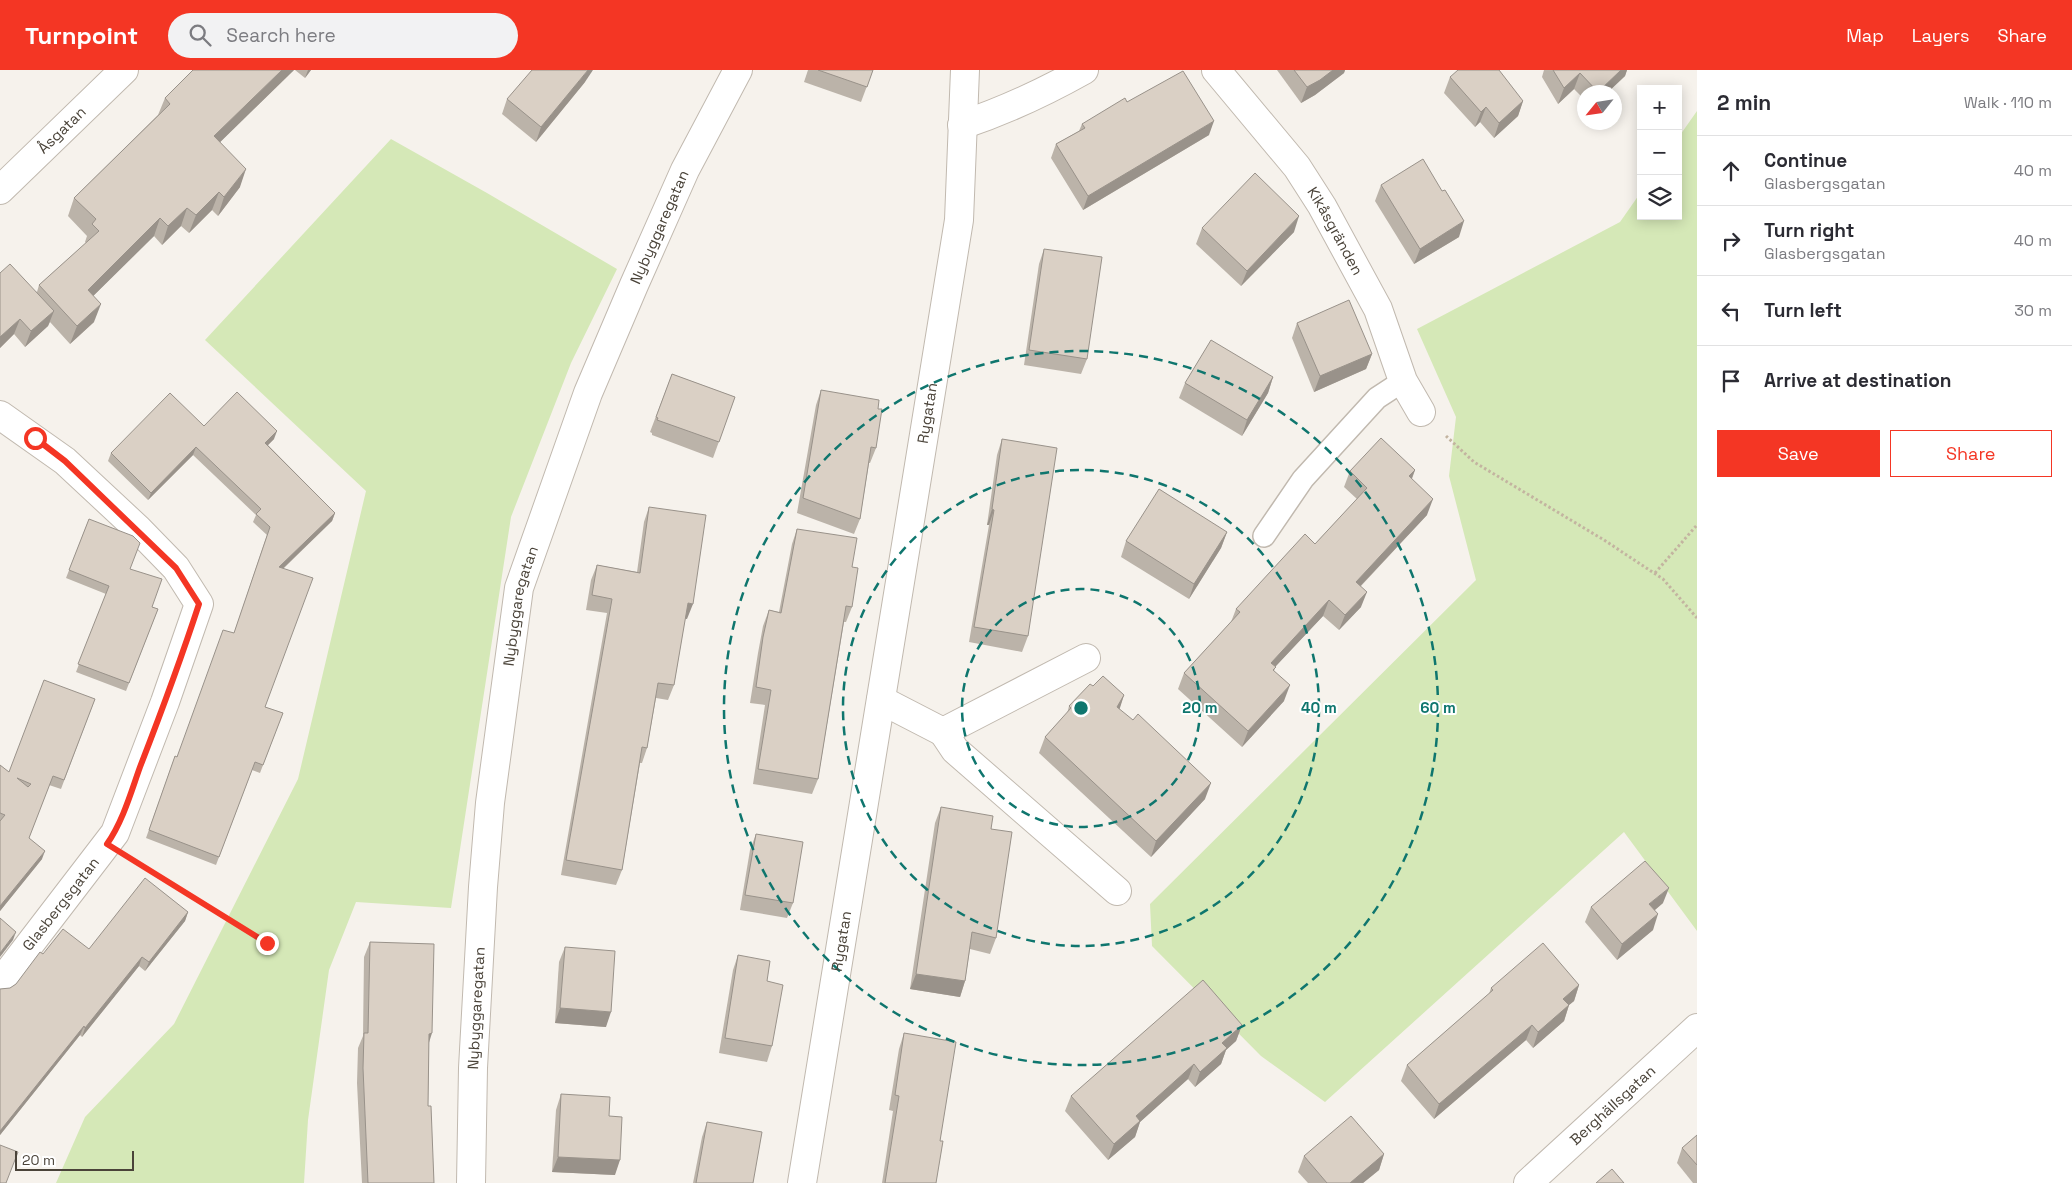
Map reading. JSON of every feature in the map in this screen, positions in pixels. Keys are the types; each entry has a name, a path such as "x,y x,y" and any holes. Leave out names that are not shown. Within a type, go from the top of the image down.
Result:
{"street":[{"name":"Åsgatan","path":"0,190 124,70"},
{"name":"Nybyggaregatan","path":"471,1183 473,1068 483,887 490,803 519,588 588,394 634,285 685,170 738,70"},
{"name":"Rygatan","path":"802,1183 959,220 965,70"},
{"path":"962,125 1001,112 1035,97 1084,70"},
{"name":"Kikåsgränden","path":"1216,70 1298,167 1322,206 1378,309 1403,381 1421,412"},
{"name":"Glasbergsgatan","path":"0,415 65,461 138,529 176,568 199,604 115,833 0,983"},
{"path":"943,732 1086,658"},
{"path":"881,700 943,732 955,750 1117,891"},
{"name":"Berghällsgatan","path":"1528,1183 1697,1028"}],"lane":[{"path":"1264,536 1303,479 1377,398 1403,381"}],"path":[{"path":"1474,462 1604,540 1663,579 1697,618"},
{"path":"1655,574 1697,524"},
{"path":"107,844 267,943"}],"green space":[{"path":"1697,111 1697,931 1624,832 1325,1102 1261,1056 1152,946 1150,904 1476,580 1449,476 1456,417 1417,329 1620,222 1637,198 1637,220 1682,220 1682,132"},
{"path":"391,139 617,269 571,363 511,517 451,908 356,902 329,970 308,1120 304,1183 56,1183 85,1117 174,1024 298,779 366,491 205,340"}],"building":[{"path":"193,70 282,70 214,136 246,169 224,197 219,192 196,215 187,208 168,226 160,218 88,290 101,304 77,326 39,285 99,231 92,224 96,219 74,198 170,104 165,98"},
{"path":"532,70 588,70 541,127 507,99"},
{"path":"818,70 873,70 867,87"},
{"path":"1294,70 1333,70 1307,87"},
{"path":"1458,70 1499,70 1523,101 1499,123 1486,107 1481,112 1450,77"},
{"path":"1553,70 1621,70 1605,85 1591,85 1580,73 1564,88"},
{"path":"1183,71 1214,121 1088,196 1056,144 1085,128 1082,124 1125,98 1127,102"},
{"path":"1423,159 1442,191 1445,190 1464,221 1420,249 1381,185"},
{"path":"1255,173 1299,216 1247,271 1202,228"},
{"path":"1044,249 1102,257 1087,359 1029,350"},
{"path":"10,264 54,311 31,331 20,319 0,337 0,273"},
{"path":"1349,300 1372,354 1320,376 1297,323"},
{"path":"1211,340 1273,377 1247,420 1185,383"},
{"path":"672,374 735,397 719,442 657,420 658,418 656,417"},
{"path":"821,390 879,400 878,409 882,409 876,448 871,447 860,519 803,498"},
{"path":"237,392 277,431 265,443 335,513 279,567 313,578 265,707 283,713 263,765 255,762 219,857 149,830 223,630 234,633 270,527 256,514 261,509 196,447 151,493 111,453 170,393 204,426"},
{"path":"1381,438 1415,470 1409,476 1433,499 1356,582 1367,592 1345,615 1329,600 1271,663 1276,667 1273,670 1290,685 1248,731 1184,673 1240,612 1236,609 1305,534 1315,544 1367,488 1350,471"},
{"path":"1002,439 1057,448 1028,636 974,627 994,510 992,509"},
{"path":"1159,489 1227,532 1194,584 1126,541"},
{"path":"649,507 706,515 693,604 688,603 674,685 658,683 647,748 642,747 622,870 566,860 612,599 592,595 597,565 640,573"},
{"path":"89,519 133,536 140,543 130,569 162,579 152,607 158,609 129,683 78,664 109,586 69,570"},
{"path":"797,529 857,538 852,567 858,568 852,607 846,606 818,779 758,769 771,690 756,687 763,637 769,610 781,613"},
{"path":"1103,676 1124,695 1117,707 1133,720 1138,714 1211,783 1156,841 1045,737 1071,708 1069,706 1090,684 1093,686"},
{"path":"44,680 95,699 64,780 53,776 29,838 45,851 0,906 0,821 5,815 0,813 0,765 9,772","holes":["17,778 31,784 28,787"]},
{"path":"941,807 993,816 991,829 1012,832 996,938 972,932 965,981 916,974"},
{"path":"756,834 803,842 793,903 745,895"},
{"path":"1645,861 1669,888 1649,904 1658,914 1622,944 1591,907"},
{"path":"145,878 188,912 149,962 142,957 0,1131 0,989 10,988 16,984 40,952 43,954 63,929 89,949"},
{"path":"0,918 16,932 0,953"},
{"path":"370,942 434,944 432,1033 429,1034 428,1106 431,1106 434,1183 368,1183 363,1068 364,1033 368,1033"},
{"path":"1543,943 1579,985 1563,999 1569,1005 1538,1032 1532,1025 1439,1104 1407,1065 1493,990 1491,988"},
{"path":"565,947 615,951 611,1012 560,1008"},
{"path":"738,955 770,961 767,981 783,985 772,1046 725,1038"},
{"path":"1203,980 1242,1025 1222,1043 1227,1048 1200,1072 1194,1064 1136,1116 1140,1121 1114,1144 1071,1096"},
{"path":"904,1033 956,1042 940,1141 943,1141 936,1183 885,1183 899,1096 895,1095"},
{"path":"561,1094 610,1097 609,1116 622,1117 620,1160 558,1157"},
{"path":"1351,1116 1384,1154 1350,1183 1327,1183 1304,1156"},
{"path":"707,1122 762,1132 753,1183 696,1183"},
{"path":"1697,1135 1697,1165 1682,1148"},
{"path":"0,1145 18,1152 6,1183 0,1183"},
{"path":"1612,1169 1624,1183 1596,1183"}],"route":[{"path":"35,438 65,461 138,529 176,568 199,604 165,702 125,807 115,833 107,844 267,943"}]}
